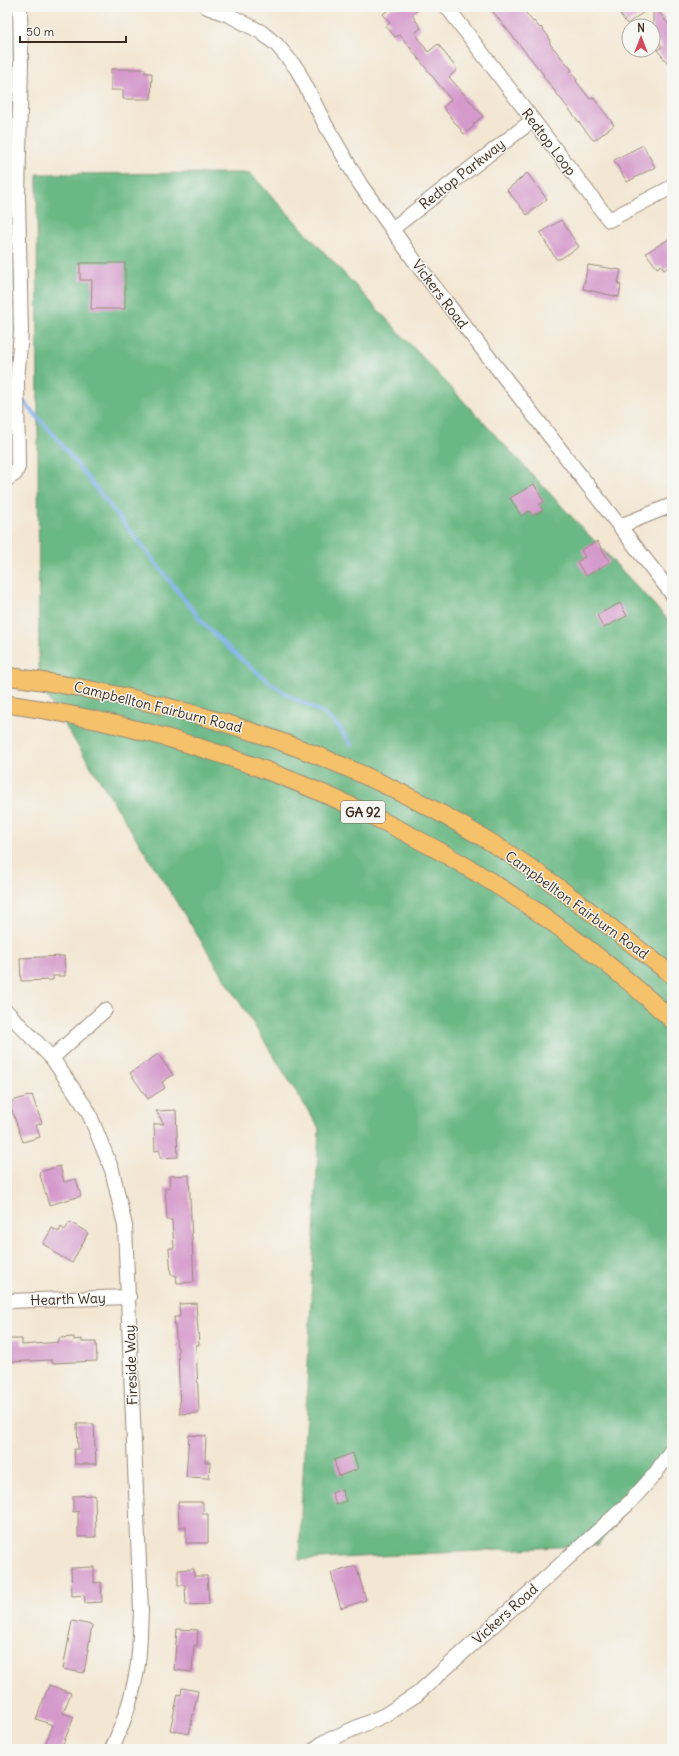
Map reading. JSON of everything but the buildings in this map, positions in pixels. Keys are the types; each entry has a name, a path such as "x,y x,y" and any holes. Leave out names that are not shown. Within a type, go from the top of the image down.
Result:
{"main road":[{"name":"Campbellton Fairburn Road","path":"7,676 98,691 168,707 228,723 278,739 333,761 405,794 458,822 508,853 548,880 672,975"},
{"name":"Campbellton Fairburn Road","path":"7,704 65,713 162,737 258,767 345,803 425,843 508,893 588,949 626,979 672,1020"}],"street":[{"path":"11,476 18,466 17,381 21,332 18,197 21,63 20,7"},
{"name":"Vickers Road","path":"207,7 231,16 261,32 277,45 297,69 325,124 360,184 418,267 672,594"},
{"name":"Redtop Loop","path":"447,7 609,220 672,187"},
{"name":"Redtop Parkway","path":"392,229 533,120"},
{"path":"620,526 672,505"},
{"path":"52,1058 105,1010"},
{"name":"Fireside Way","path":"7,1012 52,1058 88,1111 112,1170 124,1226 129,1298 141,1611 138,1663 133,1690 121,1728 112,1749"},
{"name":"Hearth Way","path":"7,1301 129,1298"},
{"name":"Vickers Road","path":"315,1749 324,1742 385,1715 416,1695 630,1502 655,1474 672,1449"}],"green space":[{"path":"250,173 672,624 672,1451 598,1545 299,1560 319,1128 39,684 37,174"}],"waterway":[{"path":"7,385 13,392"},
{"path":"21,399 53,434 204,624 236,655 268,681 286,694 323,713 339,727 351,744"}]}
